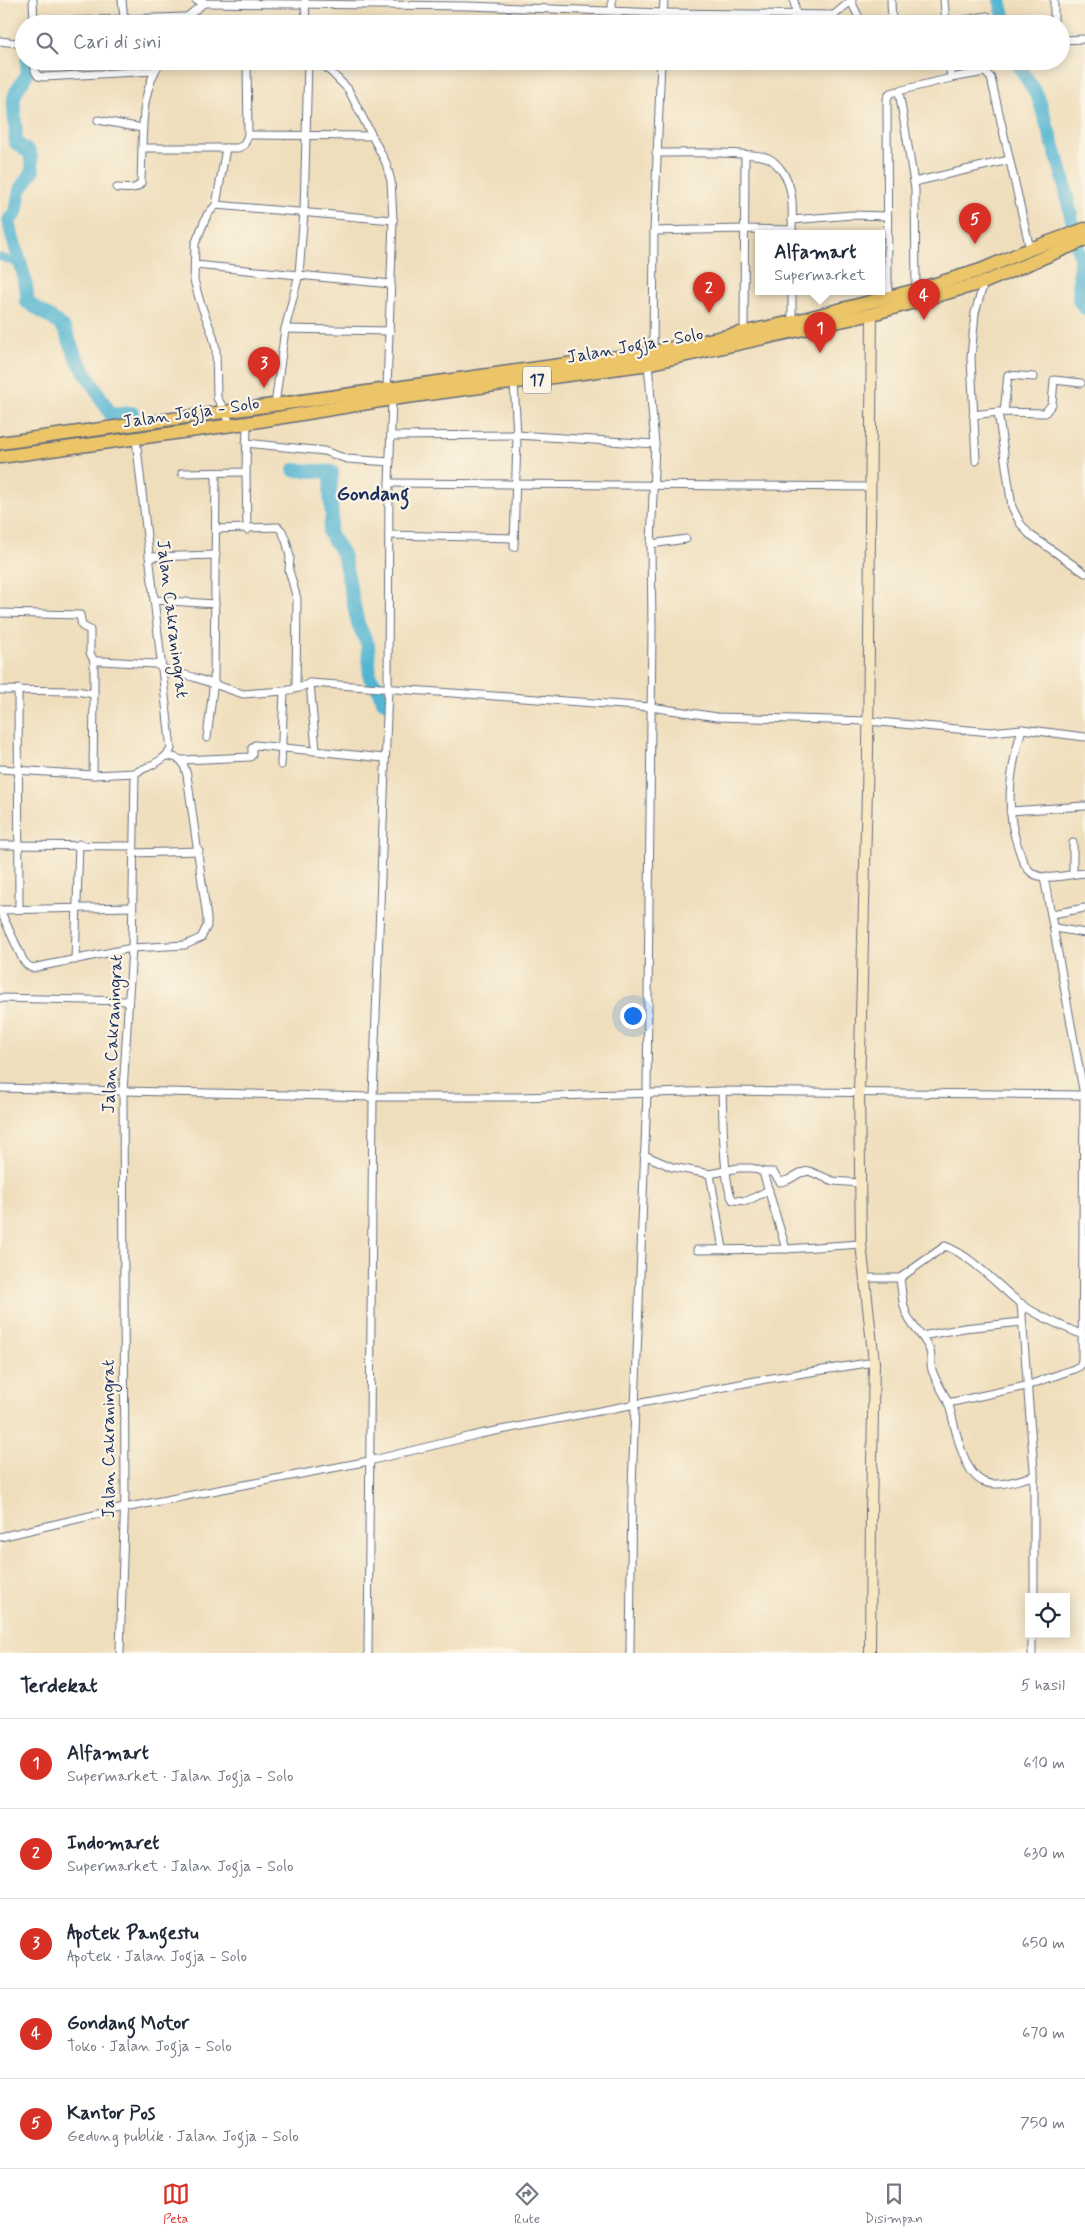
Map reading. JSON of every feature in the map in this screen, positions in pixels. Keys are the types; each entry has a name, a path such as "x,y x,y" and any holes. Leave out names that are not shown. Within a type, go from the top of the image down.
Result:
{"highway":[{"name":"Jalan Jogja - Solo","path":"0,443 275,405 514,383 651,358 872,314 985,282 1085,229"},
{"name":"Jalan Jogja - Solo","path":"0,457 230,426 389,394 651,358 744,332 792,322 916,290 982,270 1030,249 1085,240"}],"street":[{"path":"33,0 34,15"},
{"path":"122,0 124,15"},
{"path":"612,0 612,10"},
{"path":"663,13 664,0"},
{"path":"794,0 796,15"},
{"path":"891,0 892,15"},
{"path":"944,0 945,15"},
{"path":"1054,0 1054,15"},
{"path":"189,15 201,1 796,15 834,14 852,1 858,15"},
{"path":"305,2 306,15"},
{"path":"1070,40 1085,39"},
{"path":"0,41 15,43"},
{"path":"35,70 38,76 44,77 153,71 147,90 142,128 142,183 138,188 117,188"},
{"path":"142,148 238,148 244,145 248,135 247,70"},
{"path":"275,405 285,329 299,274 304,212 308,70"},
{"path":"329,70 348,89 386,163 391,181 393,220 389,394 391,436 388,687 373,1097 368,1653"},
{"path":"630,1653 634,1403 647,1092 651,544 655,444 651,358 660,70"},
{"path":"950,70 951,78"},
{"path":"888,298 886,216 887,99 890,93 951,78 985,72 988,74 1030,249"},
{"path":"900,91 914,182 916,290"},
{"path":"98,120 142,128"},
{"path":"248,135 306,137 372,136"},
{"path":"226,148 216,205 207,215 195,244 194,280 216,349 217,398 226,412 230,426"},
{"path":"656,153 745,155 767,158 779,168 788,182 792,196 792,230"},
{"path":"744,332 745,155"},
{"path":"914,182 1009,160"},
{"path":"216,205 393,220"},
{"path":"792,220 852,215 886,216"},
{"path":"654,231 760,230"},
{"path":"195,265 391,284"},
{"path":"976,461 972,338 975,313 985,282"},
{"path":"792,295 792,322"},
{"path":"870,1653 870,1512 874,1362 861,1244 859,1092 868,721 872,314"},
{"path":"285,329 390,331"},
{"path":"1034,377 1008,375 1001,412 1012,508 1020,523 1029,534 1085,574"},
{"path":"973,414 1001,412 1045,413 1052,404 1054,380 1081,382"},
{"path":"514,383 517,435 514,546"},
{"path":"247,423 247,530"},
{"path":"391,436 517,435 655,444"},
{"name":"Jalan Cakraningrat","path":"136,438 161,667 170,730 171,749 168,756"},
{"path":"246,443 324,452 347,459 390,462"},
{"path":"182,474 246,472"},
{"path":"207,738 214,685 216,473"},
{"path":"389,483 870,487"},
{"path":"216,529 247,530 278,527 282,531 290,557 289,570 298,604 296,688"},
{"path":"389,535 514,538"},
{"path":"651,544 686,539"},
{"path":"149,557 216,556"},
{"path":"154,600 216,604"},
{"path":"0,614 80,615 82,626 90,630 90,653 94,661 93,775"},
{"path":"94,661 155,664 243,694 284,691 310,683 651,707 716,717 868,721 991,732 1022,729 1085,736"},
{"path":"310,683 316,750"},
{"path":"18,689 20,770 19,908"},
{"path":"0,690 76,691 94,694"},
{"path":"281,765 284,691"},
{"path":"1022,729 1011,774 1010,811 1015,839 1023,861 1032,873 1044,877 1085,873"},
{"path":"0,769 93,775 135,773 168,756 183,760 250,757 252,755 252,748 255,746 316,750 384,758"},
{"path":"132,907 19,908 0,910 27,965 32,968 132,948 185,945 201,938 207,926 199,851 187,774 183,760"},
{"name":"Jalan Cakraningrat","path":"120,1653 124,1508 123,1090 132,948 135,773"},
{"path":"1010,811 1085,806"},
{"path":"1073,843 1073,874"},
{"path":"0,844 79,844 134,849 199,851"},
{"path":"75,960 79,844"},
{"path":"948,1403 1026,1386 1080,1366 1082,1335 1084,1095 1055,928 1044,877"},
{"path":"1052,914 1085,908"},
{"path":"1055,928 1085,933"},
{"path":"0,998 128,1002"},
{"path":"0,1088 373,1097 520,1097 722,1091 1084,1095"},
{"path":"722,1091 726,1170 730,1197 733,1200 747,1201 769,1190"},
{"path":"644,1156 672,1167 710,1174 726,1170 752,1168 763,1172 773,1172 780,1182 809,1171 834,1181 860,1183"},
{"path":"763,1172 786,1249"},
{"path":"710,1174 722,1249"},
{"path":"698,1250 786,1249 861,1244"},
{"path":"865,1278 900,1278 945,1246 978,1268 1021,1303 1048,1320 1082,1335"},
{"path":"900,1278 902,1299 909,1319 922,1336 930,1351 931,1369 948,1403 963,1453 973,1472 980,1481 990,1484 1034,1476"},
{"path":"1021,1303 1034,1476 1034,1593"},
{"path":"922,1336 964,1328 1022,1322"},
{"path":"0,1538 124,1508 369,1461 480,1434 634,1403 874,1362"},
{"path":"1032,1638 1032,1653"}],"waterway":[{"path":"1000,0 1004,15"},
{"path":"27,70 14,98 15,142 30,153 33,171 20,190 16,213 9,220 23,272 27,302 57,322 65,330 75,355 111,415 132,413"},
{"path":"1022,70 1038,97 1062,173 1080,258 1079,300 1085,308"},
{"path":"0,257 20,264"},
{"path":"294,470 332,472 330,493 332,516 329,533 343,554 358,624 368,645 370,678 376,684 383,701 387,703"}],"place":[{"name":"Kantor Pos","path":"975,244"},
{"name":"Indomaret","path":"709,313"},
{"name":"Gondang Motor","path":"924,320"},
{"name":"Alfamart","path":"820,353"},
{"name":"Apotek Pangestu","path":"264,388"}],"district":[{"name":"Gondang","path":"373,494"}]}
